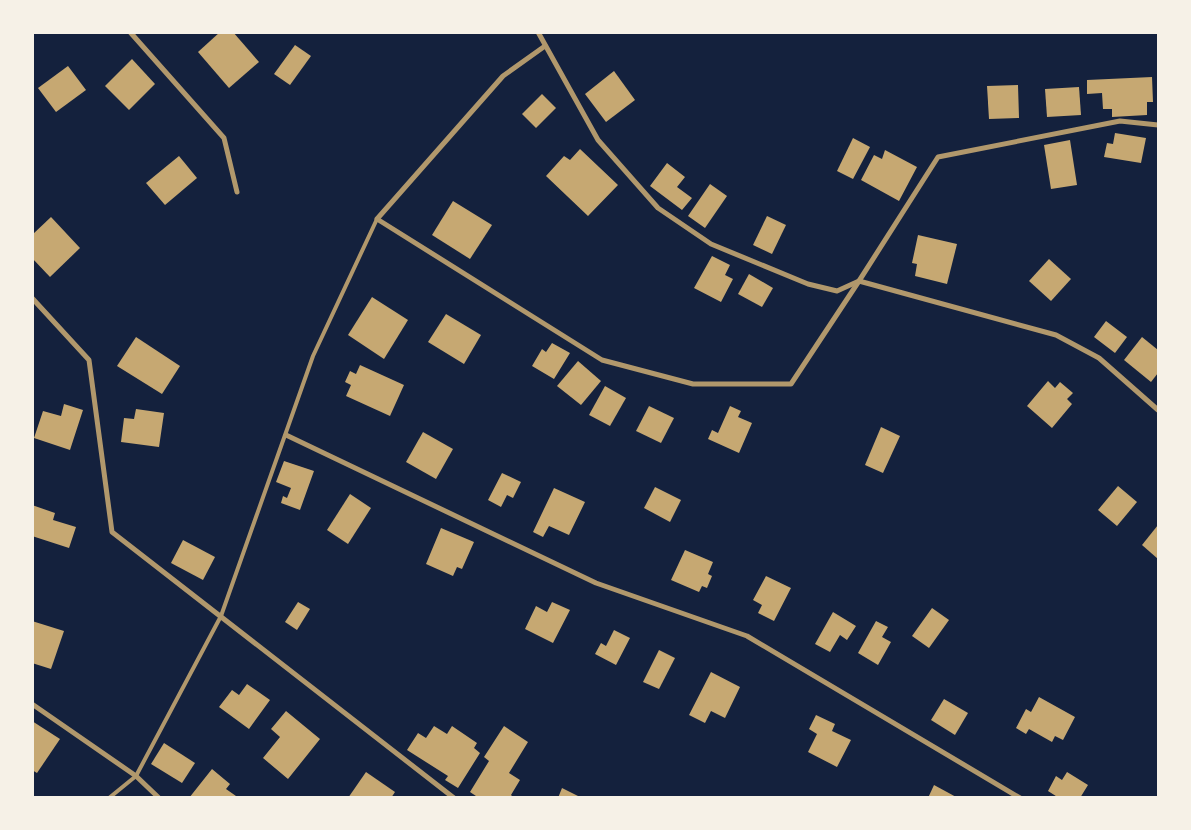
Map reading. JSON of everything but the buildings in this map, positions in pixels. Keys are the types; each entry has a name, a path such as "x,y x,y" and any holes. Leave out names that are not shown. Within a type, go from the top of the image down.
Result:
{"street":[{"path":"130,32 224,138 237,192"},
{"path":"538,32 598,140 658,208 711,244 808,284 837,291 859,282 1056,335 1099,358 1158,410"},
{"path":"545,46 503,76 376,219 602,360 693,384 791,384 859,282 938,157 1120,121 1158,125"},
{"path":"32,298 89,360 112,532 454,798"},
{"path":"286,435 596,583 747,636 1020,798"},
{"path":"32,704 136,776 159,798"}],"lane":[{"path":"109,798 136,776 221,616 313,356 376,219"}]}
